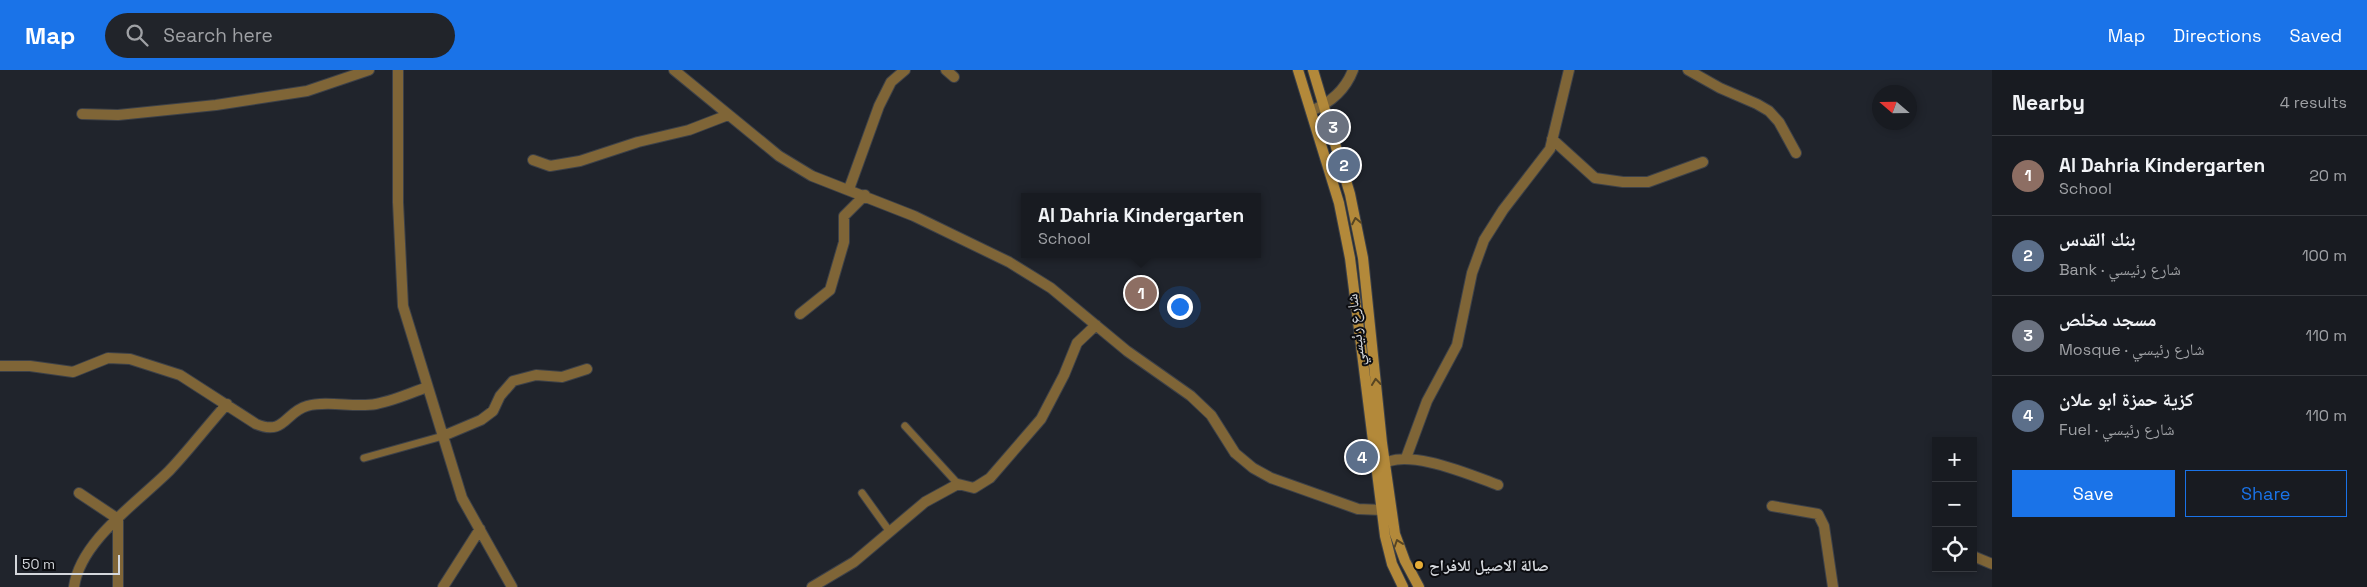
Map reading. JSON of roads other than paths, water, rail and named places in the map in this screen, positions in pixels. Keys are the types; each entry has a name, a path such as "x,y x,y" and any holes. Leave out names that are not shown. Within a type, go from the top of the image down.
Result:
{"main road":[{"name":"شارع رئيسي","path":"1298,70 1339,203 1350,258 1381,466 1386,508 1385,536 1392,564 1403,587"},
{"name":"شارع رئيسي","path":"1313,70 1350,194 1363,258 1381,466"},
{"name":"شارع رئيسي","path":"1386,508 1405,561 1419,587"}],"street":[{"path":"82,114 118,115 216,105 307,91 369,70"},
{"path":"398,70 398,202 404,306 462,498 512,587"},
{"path":"674,70 779,156 812,176 865,195 914,216 1009,262 1052,288 1127,351 1202,405 1235,453 1253,468 1271,478 1358,509 1386,508"},
{"path":"849,189 879,106 891,82 905,70"},
{"path":"946,70 954,77"},
{"path":"1311,111 1324,105 1340,93 1353,70"},
{"path":"1406,458 1427,401 1458,345 1472,273 1484,240 1503,210 1550,149 1569,70"},
{"path":"1688,70 1720,88 1770,111 1796,153"},
{"path":"533,160 550,166 580,161 638,142 689,130 728,115"},
{"path":"1552,139 1595,178 1623,182 1648,182 1703,162"},
{"path":"800,314 830,290 844,242 844,216 865,195"},
{"path":"812,587 854,562 925,502 958,484 974,488 990,478 1041,419 1064,375 1077,343 1096,325"},
{"path":"0,366 30,366 73,372 108,358 124,358 180,375 256,424 273,427 284,423 296,412 308,406 376,404 427,387"},
{"path":"442,436 481,420 493,410 500,396 513,381 536,375 562,377 587,369"},
{"path":"74,587 78,572 102,534 169,470 227,404"},
{"path":"1381,466 1406,458 1451,468 1498,485"},
{"path":"79,493 118,519"},
{"path":"1772,506 1818,514 1824,526 1833,587"},
{"path":"118,519 118,587"},
{"path":"444,587 480,529"},
{"path":"1977,558 1992,564"}],"lane":[{"path":"905,426 958,484"},
{"path":"364,458 442,436"},
{"path":"862,493 890,532"}],"place":[{"name":"مسجد مخلص","path":"1333,127"},
{"name":"بنك القدس","path":"1344,165"},
{"name":"Al Dahria Kindergarten","path":"1141,293"},
{"name":"كزية حمزة ابو علان","path":"1362,457"},
{"name":"صالة الاصيل للافراح","path":"1419,565"}]}
